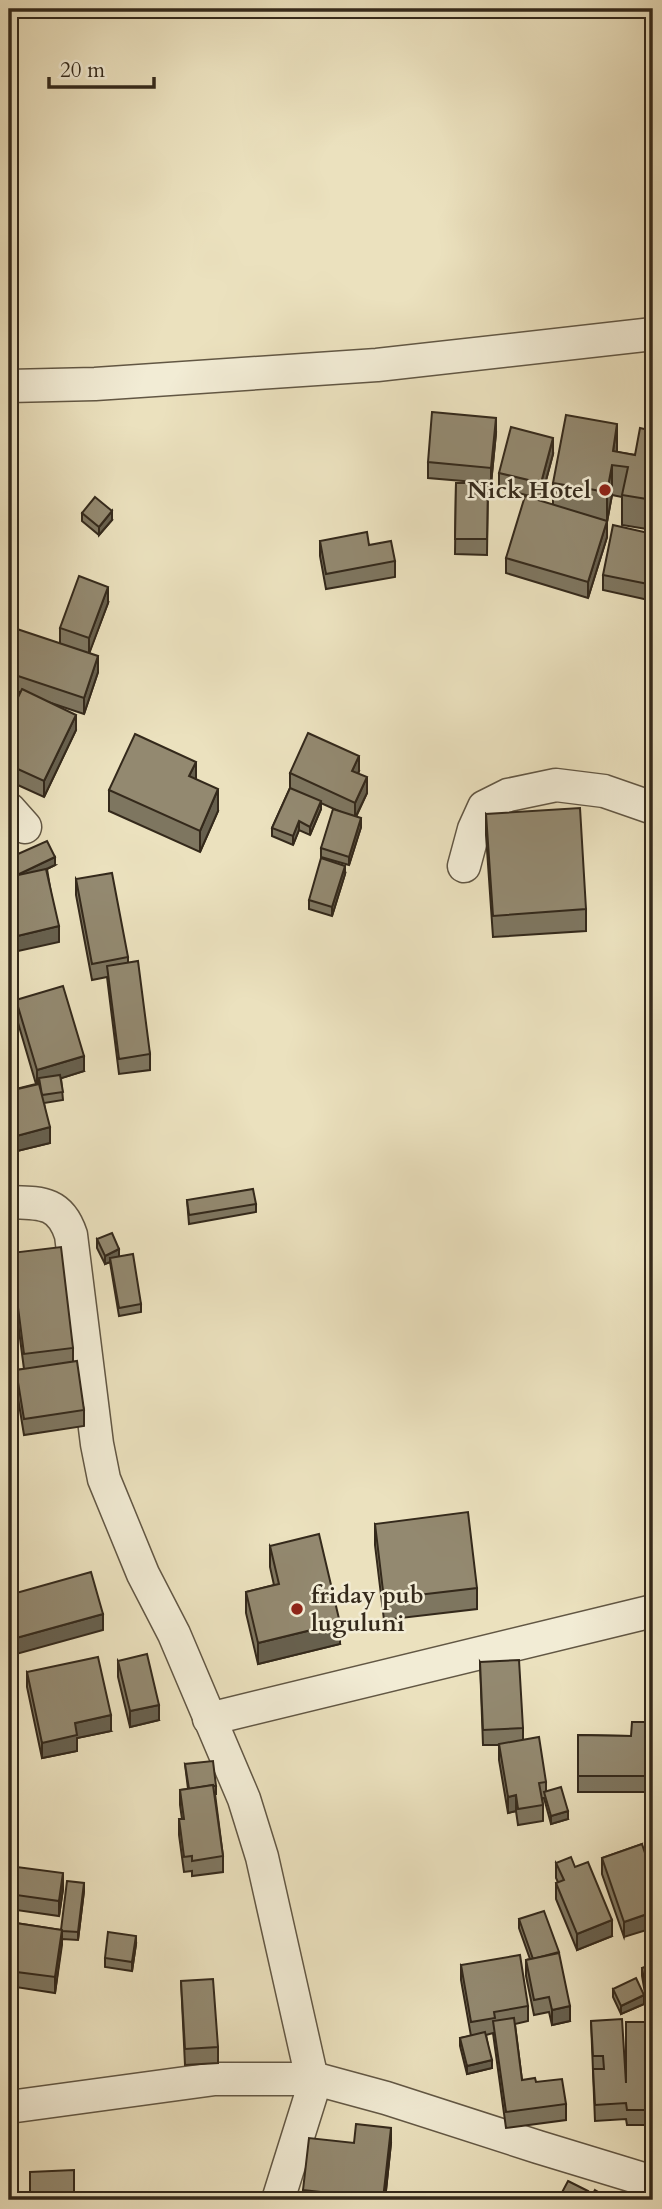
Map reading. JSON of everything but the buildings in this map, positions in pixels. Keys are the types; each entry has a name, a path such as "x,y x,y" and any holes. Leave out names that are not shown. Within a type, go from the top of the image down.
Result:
{"street":[{"path":"9,386 96,384 377,365 653,334"},
{"path":"464,866 474,829 484,807 508,795 555,785 604,791 653,808"},
{"path":"9,1202 39,1203 63,1215 67,1223 71,1235 97,1444 104,1479 143,1574 174,1634 244,1799 262,1857 314,2079 278,2200"},
{"path":"209,1719 653,1611"},
{"path":"9,2107 215,2079 314,2079 386,2098 653,2182"}],"place":[{"name":"Nick Hotel","path":"605,490"},
{"name":"friday pub luguluni","path":"297,1609"}]}
